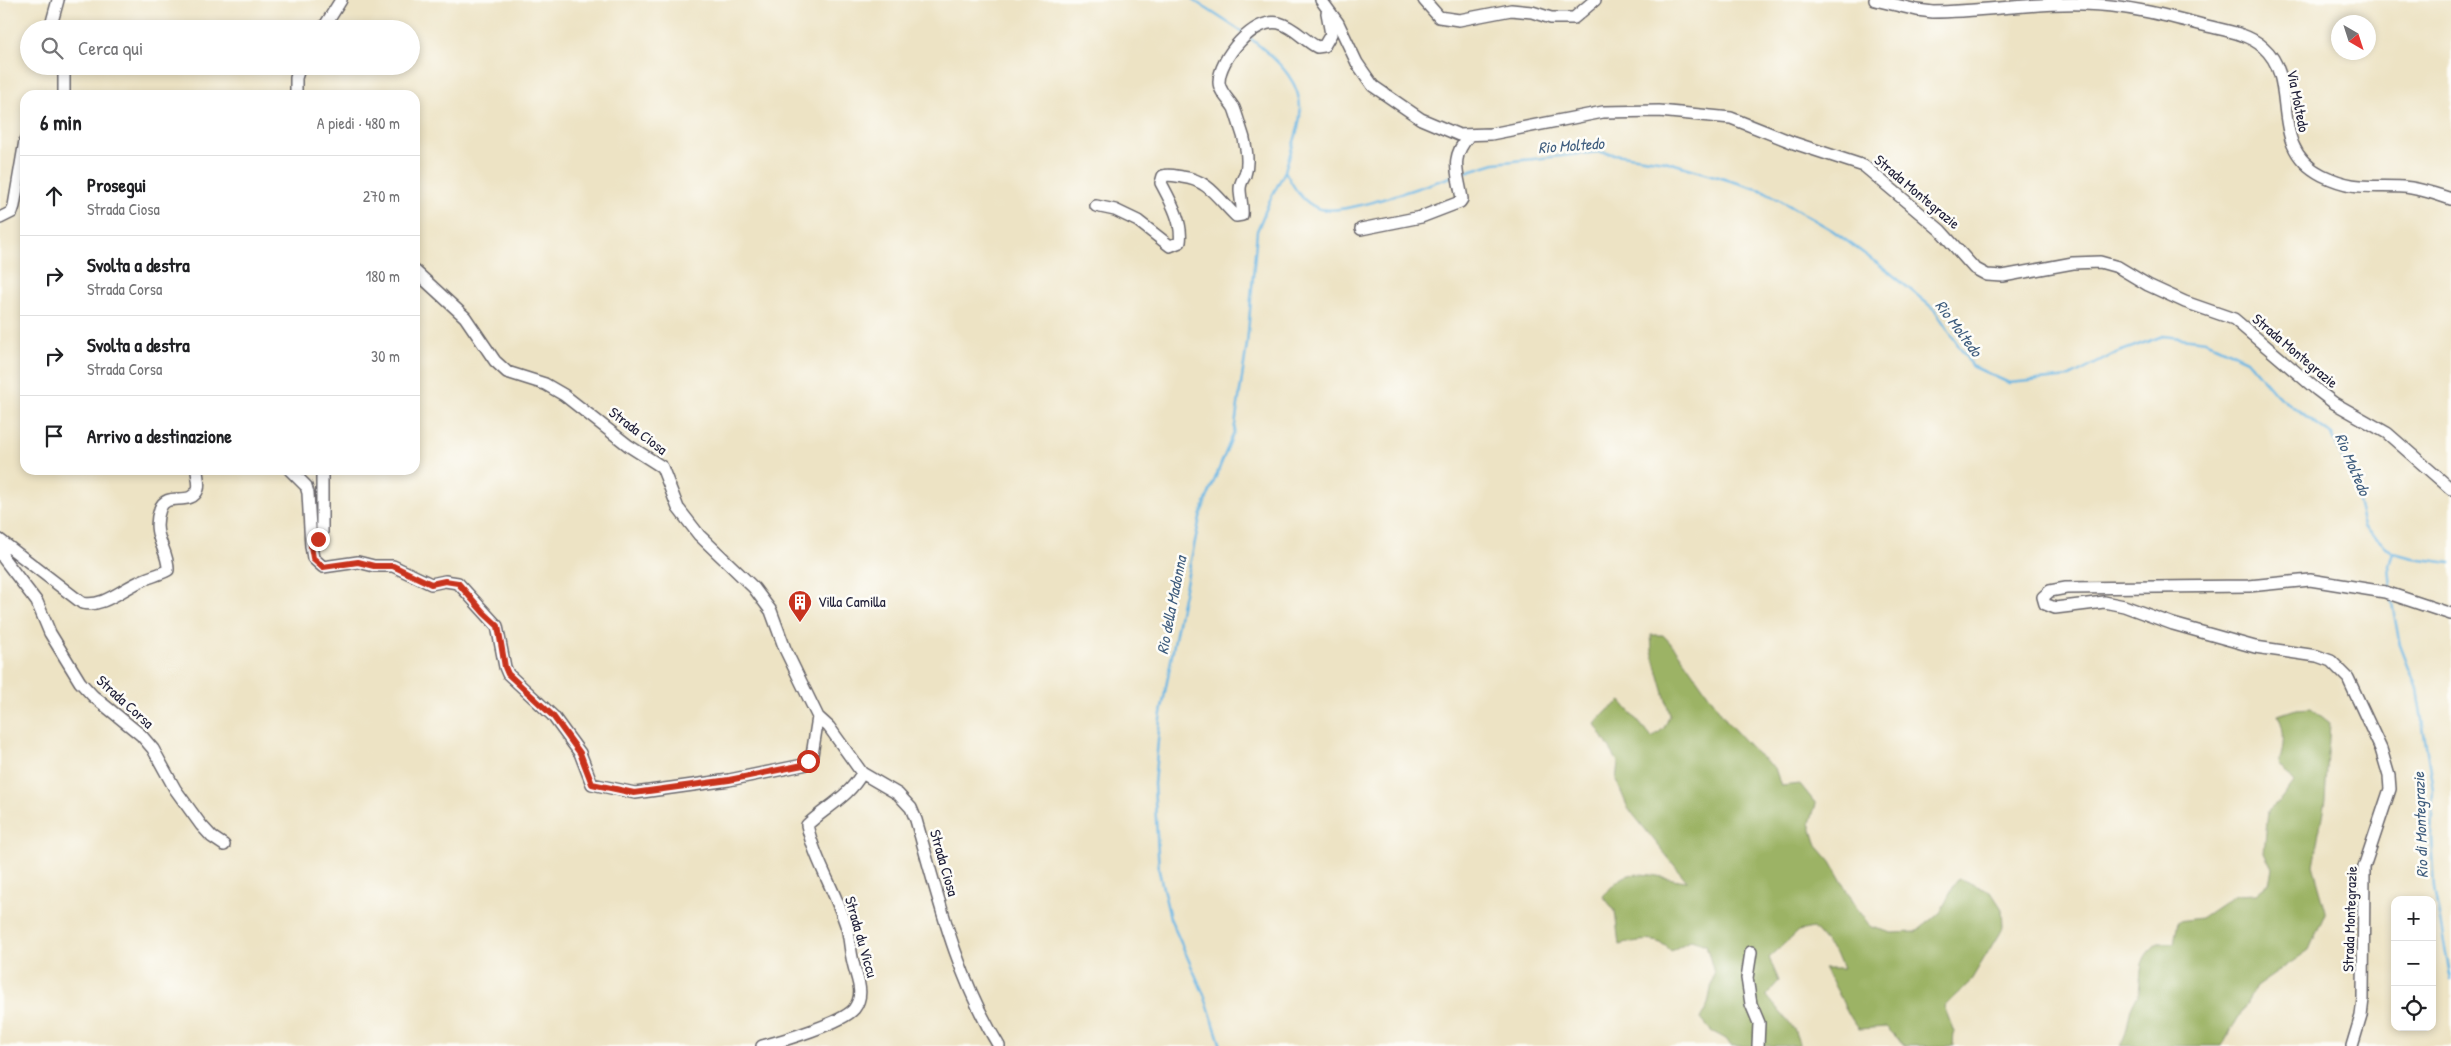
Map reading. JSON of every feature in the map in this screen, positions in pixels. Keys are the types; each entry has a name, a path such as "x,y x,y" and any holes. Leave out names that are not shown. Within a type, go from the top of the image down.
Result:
{"street":[{"path":"52,20 58,0"},
{"path":"329,20 341,0"},
{"path":"1424,0 1439,18 1460,20 1511,10 1532,12 1551,18 1574,18 1595,0"},
{"name":"Via Moltedo","path":"1875,0 1933,12 2074,4 2116,5 2237,34 2264,47 2273,59 2280,75 2292,146 2298,156 2310,168 2354,187 2404,187 2451,199"},
{"path":"1096,206 1116,210 1138,221 1170,246 1180,242 1180,236 1174,209 1161,183 1162,176 1194,178 1219,196 1236,216 1242,215 1240,187 1245,174 1246,153 1234,109 1220,88 1219,81 1233,47 1262,24 1281,24 1311,44 1317,47 1324,46 1329,41 1331,27 1322,1"},
{"name":"Strada Montegrazie","path":"1322,1 1338,23 1357,63 1373,86 1421,119 1459,135 1491,134 1603,112 1659,111 1731,118 1794,143 1854,161 1874,174 1940,230 1974,268 1987,275 2003,276 2073,263 2100,262 2118,267 2148,285 2185,302 2234,319 2334,404 2387,433 2451,489"},
{"path":"64,75 64,90"},
{"path":"296,90 297,75"},
{"path":"1360,229 1421,217 1453,206 1462,199 1455,162 1456,154 1469,136"},
{"path":"0,218 12,212 20,171"},
{"name":"Strada Ciosa","path":"420,276 465,317 495,361 507,372 545,384 564,395 629,446 662,467 678,508 699,535 754,588 771,612 785,649 818,717 829,727 862,773 898,794 911,808 948,934 988,1028 1000,1046"},
{"path":"0,540 82,603 88,605 102,601 140,581 168,570 168,562 159,543 158,515 161,506 168,500 189,498 195,494 198,488 197,475"},
{"path":"295,475 306,486 308,493 308,523 313,558 323,567 358,562 374,566 393,566 431,584 445,581 458,583 498,626 505,667 508,674 553,716 580,753 592,784 634,793 729,780 803,765 812,755 818,717"},
{"path":"311,546 322,532 322,475"},
{"name":"Strada Corsa","path":"0,550 4,559 37,602 50,633 80,682 93,696 140,735 153,749 175,789 201,825 224,846"},
{"name":"Strada Montegrazie","path":"2352,1046 2361,1016 2363,999 2364,867 2390,789 2387,761 2348,678 2331,661 2317,656 2255,647 2172,624 2124,606 2104,602 2089,602 2055,608 2043,602 2046,593 2066,588 2249,586 2310,580 2385,592 2451,614"},
{"name":"Strada du Viccu","path":"762,1046 811,1032 840,1017 854,1009 862,990 853,963 847,929 812,848 807,825 821,812 840,800 854,786 862,773"},
{"path":"1751,952 1747,978 1751,1004 1759,1023 1758,1046"}],"green space":[{"path":"1651,635 1663,635 1677,650 1729,724 1756,753 1775,768 1781,786 1800,784 1816,804 1810,823 1817,846 1831,862 1859,912 1871,927 1892,933 1916,932 1940,913 1958,878 1991,892 2002,909 2003,927 1970,982 1944,1006 1954,1032 1953,1046 1905,1046 1886,1027 1859,1029 1834,984 1823,969 1843,969 1838,957 1813,928 1798,931 1769,958 1779,981 1766,995 1794,1029 1800,1046 1731,1046 1726,1039 1711,1031 1701,1019 1708,1004 1714,973 1706,945 1691,940 1671,951 1660,943 1647,940 1619,945 1615,911 1603,896 1615,883 1624,877 1638,874 1687,881 1628,808 1616,780 1618,762 1595,724 1608,710 1621,701 1652,738 1664,728 1670,715 1652,651"},
{"path":"2311,708 2330,723 2325,800 2313,865 2326,911 2309,950 2256,987 2222,1046 2120,1046 2138,993 2142,964 2147,954 2158,943 2174,943 2178,921 2201,918 2235,895 2256,894 2269,883 2272,869 2264,853 2268,811 2280,801 2294,782 2279,764 2283,739 2278,715 2296,709"}],"waterway":[{"path":"1193,0 1244,33"},
{"path":"1250,38 1288,74 1299,96 1299,123 1285,171 1298,192 1311,205 1328,210 1344,208 1384,199 1454,176"},
{"name":"Rio Moltedo","path":"1462,173 1495,163 1599,152 1665,161 1764,191 1832,230 1889,272 1935,310 1972,366 2009,383 2070,377 2116,353 2163,336 2206,341 2247,360 2277,395 2332,435 2354,485 2364,527 2393,553 2413,558 2451,563"},
{"name":"Rio della Madonna","path":"1221,1046 1205,997 1170,918 1159,871 1154,784 1160,719 1201,513 1234,432 1247,344 1257,231 1285,171"},
{"name":"Rio di Montegrazie","path":"2391,590 2389,565 2393,553"},
{"name":"Rio di Montegrazie","path":"2391,598 2400,645 2417,689 2433,789 2431,837 2434,889 2451,980"}],"place":[{"name":"Villa Camilla","path":"800,623"}],"route":[{"path":"318,539 311,546 313,558 317,564 323,567 330,568 358,562 374,566 393,566 431,584 452,581 464,587 472,600 498,626 505,667 508,674 553,716 580,753 584,768 592,784 601,788 634,793 729,780 803,765 808,761"}]}
